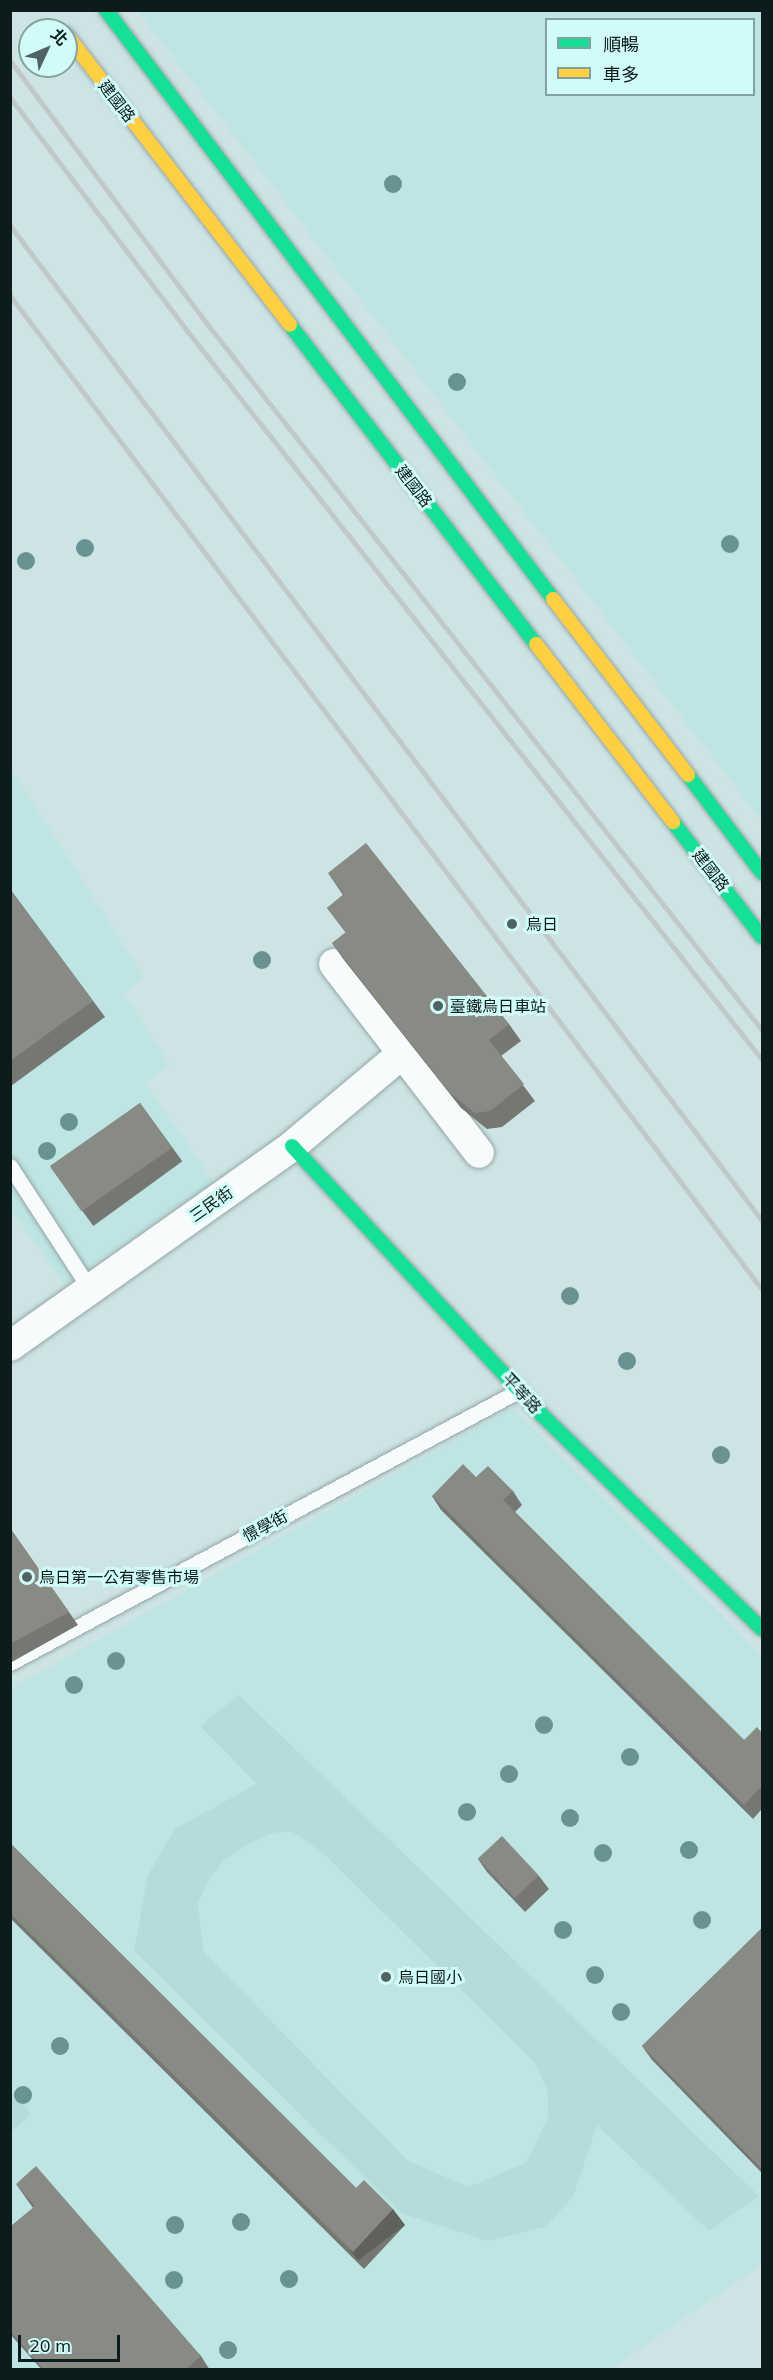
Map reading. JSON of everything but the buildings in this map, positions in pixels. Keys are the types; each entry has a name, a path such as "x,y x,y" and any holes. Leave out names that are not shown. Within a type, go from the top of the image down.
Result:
{"main road":[{"path":"105,10 762,873"},
{"name":"建國路","path":"78,50 762,937"},
{"name":"平等路","path":"292,1146 520,1390 762,1629"}],"street":[{"path":"334,964 479,1153"},
{"name":"三民街","path":"10,1346 292,1146 403,1053"}],"lane":[{"path":"10,1166 90,1289"},
{"name":"憬學街","path":"10,1663 72,1615 520,1390"}],"shaded area":[{"path":"138,11 762,11 762,821"},
{"path":"10,767 144,977 124,993 169,1064 146,1084 214,1182 64,1285 11,1209"},
{"name":"烏日國小","path":"512,1408 762,1655 762,2264 610,2369 11,2369 10,1689"},
{"path":"239,1695 759,2196 709,2231 597,2125 573,2197 545,2227 488,2241 401,2213 134,1951 148,1875 175,1829 257,1784 200,1726","holes":["291,1831 322,1852 534,2062 547,2089 549,2116 526,2163 469,2187 408,2161 203,1951 198,1903 209,1879 223,1861 247,1845 272,1833"]},
{"path":"10,2091 31,2114 11,2132 10,2132"}],"railway":[{"path":"10,60 202,317 762,1030"},
{"path":"10,97 186,329 762,1059"},
{"path":"10,225 762,1220"},
{"path":"10,295 762,1289"}],"traffic: fast":[{"path":"106,10 553,599"},
{"path":"290,325 536,644"},
{"path":"688,775 762,873"},
{"path":"673,822 762,937"},
{"path":"292,1146 542,1415 762,1629"}],"traffic: slow":[{"path":"78,50 290,325"},
{"path":"553,599 688,775"},
{"path":"536,644 673,822"}],"place":[{"name":"烏日","path":"512,924"},
{"name":"臺鐵烏日車站","path":"438,1006"},
{"name":"烏日第一公有零售市場","path":"27,1577"},
{"name":"烏日國小","path":"386,1977"}]}
